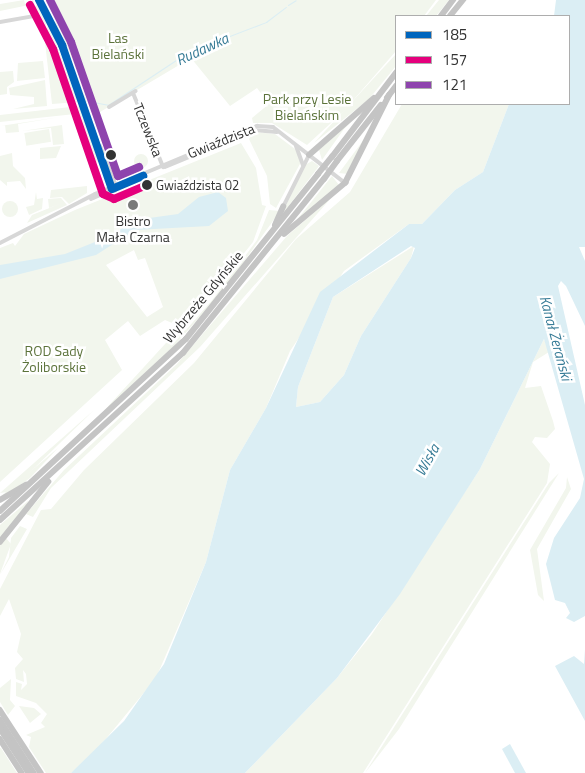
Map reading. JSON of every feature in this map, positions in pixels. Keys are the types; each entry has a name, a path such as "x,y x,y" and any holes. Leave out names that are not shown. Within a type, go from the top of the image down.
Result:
{"highway":[{"path":"442,15 453,0"},
{"path":"451,15 463,0"},
{"name":"Wybrzeże Gdyńskie","path":"0,512 175,350 269,237 395,75"},
{"name":"Wybrzeże Gdyńskie","path":"0,520 77,452 189,347 275,242 395,87"},
{"path":"309,155 383,90"},
{"path":"275,242 345,183 389,95"},
{"path":"269,237 283,207"},
{"path":"0,542 77,452"},
{"path":"0,500 40,476"},
{"path":"0,710 40,773"},
{"path":"0,720 34,773"},
{"path":"0,728 29,773"},
{"path":"0,738 22,773"}],"street":[{"path":"39,0 62,45 115,191"},
{"path":"0,22 33,16"},
{"name":"Tczewska","path":"109,107 134,92 163,168"},
{"name":"Gwiaździsta","path":"163,168 235,135 262,125 280,133 345,183"},
{"name":"Gwiaździsta","path":"0,243 113,187 240,136 260,129 280,133"},
{"path":"235,135 240,136"},
{"path":"296,145 302,167"},
{"path":"283,207 309,155"},
{"name":"Gwiaździsta","path":"90,199 115,191 143,176"}],"green space":[{"path":"24,0 25,4 33,0 35,5 30,7 31,2 29,5 0,11 0,4"},
{"name":"Las Bielański","path":"48,0 436,0 425,15 395,15 395,52 343,112 307,145 272,123 253,123 252,118 269,104 257,88 230,106 191,58 95,115"},
{"path":"439,0 449,0 437,15 427,15"},
{"path":"37,5 47,23 43,32 30,8"},
{"path":"53,20 57,23 87,102 85,103"},
{"path":"48,25 78,102 52,104 44,33"},
{"path":"395,55 395,67 369,99 314,143"},
{"path":"43,61 45,78 17,81 18,63"},
{"path":"13,71 14,82 7,87 7,94 0,95 0,72"},
{"path":"45,80 47,106 13,109 34,104 34,97 10,95 9,88"},
{"path":"401,105 509,105 483,172 455,190 422,224 409,224 344,271 290,351 266,408 230,470 206,562 156,678 91,757 71,773 46,773 29,747 31,737 26,735 45,727 41,723 47,714 36,703 16,696 16,682 22,684 21,690 27,684 26,674 23,670 24,682 16,679 15,668 23,659 17,652 21,634 9,599 0,616 0,589 41,510 51,509 84,470 194,363 296,239 350,192"},
{"path":"79,106 96,150 98,162 94,163 75,114 0,122 0,115"},
{"path":"363,110 344,129 322,160 319,150"},
{"path":"60,117 18,124 19,132 6,133 5,125"},
{"path":"377,117 348,174 339,173 362,142"},
{"path":"62,125 64,144 53,145 51,128 22,131"},
{"path":"49,129 51,142 26,146 24,133"},
{"path":"254,132 275,134 295,149 301,162 276,208 270,204 267,176 249,139"},
{"name":"ROD Sady Żoliborskie","path":"241,143 256,168 262,205 266,206 253,242 184,328 165,320 140,336 128,321 105,340 122,370 0,482 0,248 13,243 15,246 24,234 75,210","holes":["134,250 138,260 145,258 163,307 147,317 106,265"]},
{"path":"61,146 56,158 40,159 40,148"},
{"path":"12,153 13,166 25,178 26,189 20,181 7,182 7,186 0,180 0,156"},
{"path":"138,154 144,154 148,161 144,168 138,168 134,164 134,158"},
{"path":"312,161 319,166 281,216 305,165"},
{"path":"332,176 339,185 295,222 308,206"},
{"path":"87,186 87,193 69,204 62,197 50,198 51,190"},
{"path":"36,192 37,199 43,198 42,209 29,215 26,207 34,205"},
{"path":"332,197 200,347 51,488 33,517 26,514 64,470 177,364 287,236"},
{"path":"61,198 67,205 27,223 32,215 62,203 49,208 48,199"},
{"path":"7,201 13,201 18,206 16,215 7,217 2,212 2,206"},
{"path":"269,210 280,211 223,291 172,348 101,414 176,332 186,330 213,299 257,240"},
{"path":"414,246 411,258 361,336 344,375 320,402 296,407 298,387 333,297"},
{"path":"544,339 549,352 533,362 525,388 541,386 555,429 547,438 535,437 532,442 550,464 547,483 363,773 245,773 337,678 372,634 480,469"},
{"path":"94,410 23,479 7,492 0,493"},
{"path":"58,448 30,478 14,490 0,497"},
{"path":"559,473 399,729 365,773 549,483"},
{"path":"567,477 571,489 537,549 544,601 538,595 530,550 566,488"},
{"path":"28,502 0,539 0,525"},
{"path":"20,526 27,529 0,575 9,557 11,538"},
{"path":"6,538 11,544 0,574 0,545"},
{"path":"11,679 10,700 15,706 8,715 0,702 0,688"},
{"path":"19,706 34,708 41,714 30,723"},
{"path":"1,748 17,773 0,773"}],"water":[{"path":"556,0 585,0 585,247 579,247 585,261 585,326 566,286 561,281 558,286 585,405 585,616 574,622 566,618 570,613 565,603 555,600 546,564 554,538 580,498 584,479 544,339 480,469 400,594 337,678 245,773 71,773 124,721 164,664 206,562 230,470 266,408 320,292 409,224 422,224 455,190 483,172 509,105 570,105 570,15 554,15","holes":["411,246 415,248 411,258 361,336 344,375 320,402 296,407 298,387 333,297"]},
{"path":"218,192 226,198 228,211 209,226 135,230 96,255 0,279 0,265 65,254 110,236 135,220 178,214 199,197"},
{"path":"585,649 585,721 555,666 574,656 584,664"},
{"path":"510,744 526,773 515,773 502,749"}],"waterway":[{"name":"Rudawka","path":"288,5 296,0"},
{"name":"Rudawka","path":"93,102 108,105 188,52 266,22 286,7"}],"transit line":[{"name":"185","path":"39,0 62,45 112,189 143,176"},
{"name":"121","path":"50,0 71,42 118,176 139,167"},
{"name":"157","path":"30,5 53,49 103,194 114,199 147,185"}],"place":[{"name":"Gwiaździsta 02","path":"147,185"},
{"name":"Bistro Mała Czarna","path":"133,205"}],"park label":[{"name":"Park przy Lesie Bielańskim","path":"307,108"}],"water label":[{"name":"Kanał Żerański","path":"556,338"},
{"name":"Wisła","path":"427,460"}]}
